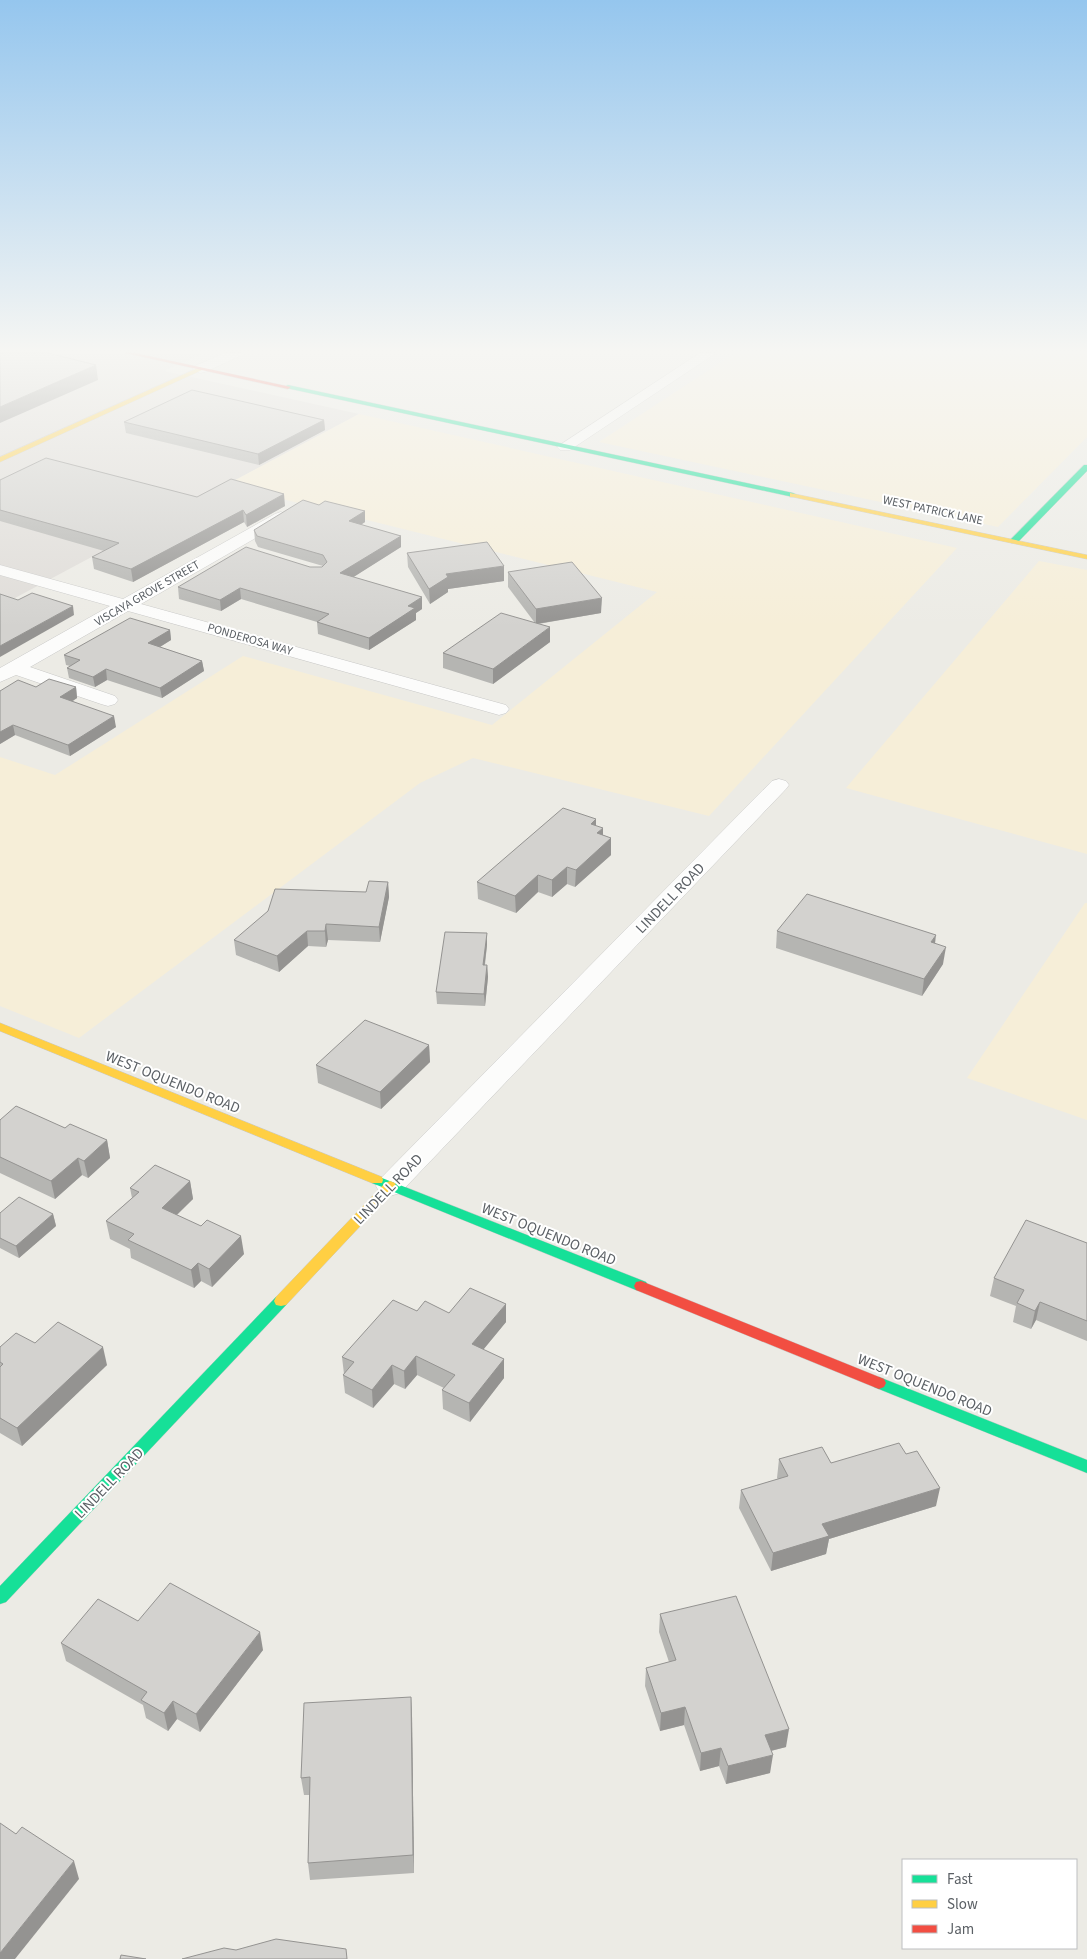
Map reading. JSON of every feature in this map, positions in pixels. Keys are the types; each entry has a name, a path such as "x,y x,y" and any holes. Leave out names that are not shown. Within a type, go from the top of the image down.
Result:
{"street":[{"path":"0,460 34,444"},
{"name":"WEST PATRICK LANE","path":"553,444 1087,557"},
{"path":"565,447 569,444"},
{"path":"1014,542 1087,467"},
{"name":"VISCAYA GROVE STREET","path":"7,672 295,509"},
{"path":"230,546 253,553"},
{"name":"PONDEROSA WAY","path":"0,570 499,709"},
{"path":"7,672 108,700"},
{"name":"LINDELL ROAD","path":"0,1597 390,1186 779,785"},
{"name":"WEST OQUENDO ROAD","path":"0,1027 1087,1467"}],"shaded area":[{"path":"0,444 302,444 0,606"}],"sand":[{"path":"302,444 495,444 957,548 709,816 473,758 420,783 79,1038 0,1006 0,757 55,775 243,656 492,725 657,592 226,485"},
{"path":"610,444 1080,444 998,527"},
{"path":"1039,561 1087,570 1087,854 846,788"},
{"path":"1085,903 1087,903 1087,1120 967,1078"}],"building":[{"path":"218,444 277,444 258,454"},
{"path":"46,458 197,497 231,479 284,494 246,515 243,510 131,569 92,557 119,543 0,510 0,480"},
{"path":"303,500 319,505 325,501 365,511 349,521 401,536 340,573 422,597 408,606 415,608 369,638 317,622 329,614 240,588 220,600 178,587 246,547 310,567 322,567 327,562 323,555 257,536 254,530"},
{"path":"487,542 504,566 446,574 448,577 429,589 407,553"},
{"path":"572,562 602,598 536,609 508,572"},
{"path":"32,593 73,606 0,646 0,594 18,600"},
{"path":"501,613 550,627 493,669 443,653"},
{"path":"130,618 170,630 148,643 202,661 160,688 106,669 93,677 67,668 80,660 64,655"},
{"path":"49,679 76,687 60,697 114,716 68,745 13,725 0,732 0,691 18,680 36,687"},
{"path":"563,808 596,819 591,824 603,828 597,833 611,838 576,870 567,867 552,880 538,875 515,896 477,882"},
{"path":"369,881 388,882 379,927 326,924 325,931 307,931 277,956 234,940 268,911 275,889 366,892"},
{"path":"807,894 936,935 931,942 946,947 924,979 777,931"},
{"path":"445,932 487,933 483,965 487,965 484,994 436,992"},
{"path":"365,1020 429,1045 380,1092 316,1065"},
{"path":"16,1106 65,1128 70,1124 107,1140 84,1161 78,1158 51,1181 0,1157 0,1120"},
{"path":"155,1165 190,1181 162,1208 201,1226 207,1220 241,1236 209,1269 198,1263 191,1270 128,1240 134,1234 106,1221 139,1192 130,1188"},
{"path":"19,1197 53,1214 16,1246 0,1238 0,1213"},
{"path":"1026,1220 1087,1243 1087,1321 1040,1302 1035,1311 1017,1303 1024,1290 994,1278"},
{"path":"470,1288 506,1304 472,1344 504,1359 469,1403 442,1390 455,1375 416,1356 404,1371 392,1365 372,1390 343,1375 354,1362 342,1357 393,1300 417,1311 425,1301 449,1313"},
{"path":"58,1322 103,1347 17,1428 0,1418 0,1367 3,1364 0,1362 0,1347 16,1333 35,1343"},
{"path":"899,1443 906,1454 917,1451 940,1488 822,1524 829,1536 773,1553 741,1490 788,1476 779,1459 822,1447 831,1463"},
{"path":"170,1583 260,1632 196,1714 173,1701 164,1713 141,1700 147,1692 61,1643 98,1599 138,1621"},
{"path":"736,1596 789,1729 765,1735 773,1755 728,1766 721,1748 701,1753 685,1707 661,1713 646,1668 676,1660 660,1614"},
{"path":"411,1697 413,1855 308,1863 310,1777 301,1778 304,1703"},
{"path":"0,1823 16,1834 22,1827 74,1861 0,1953"},
{"path":"276,1939 346,1949 347,1959 182,1959 224,1948 236,1950"},
{"path":"121,1955 146,1959 120,1959"}],"traffic: fast":[{"path":"556,444 793,495"},
{"path":"1014,541 1087,467"},
{"path":"377,1180 641,1286"},
{"path":"0,1597 281,1301"},
{"path":"879,1383 1087,1467"}],"traffic: slow":[{"path":"0,460 34,444"},
{"path":"793,495 1087,557"},
{"path":"0,1027 377,1180"},
{"path":"281,1301 390,1186"}],"traffic: jam":[{"path":"641,1286 879,1383"}]}
